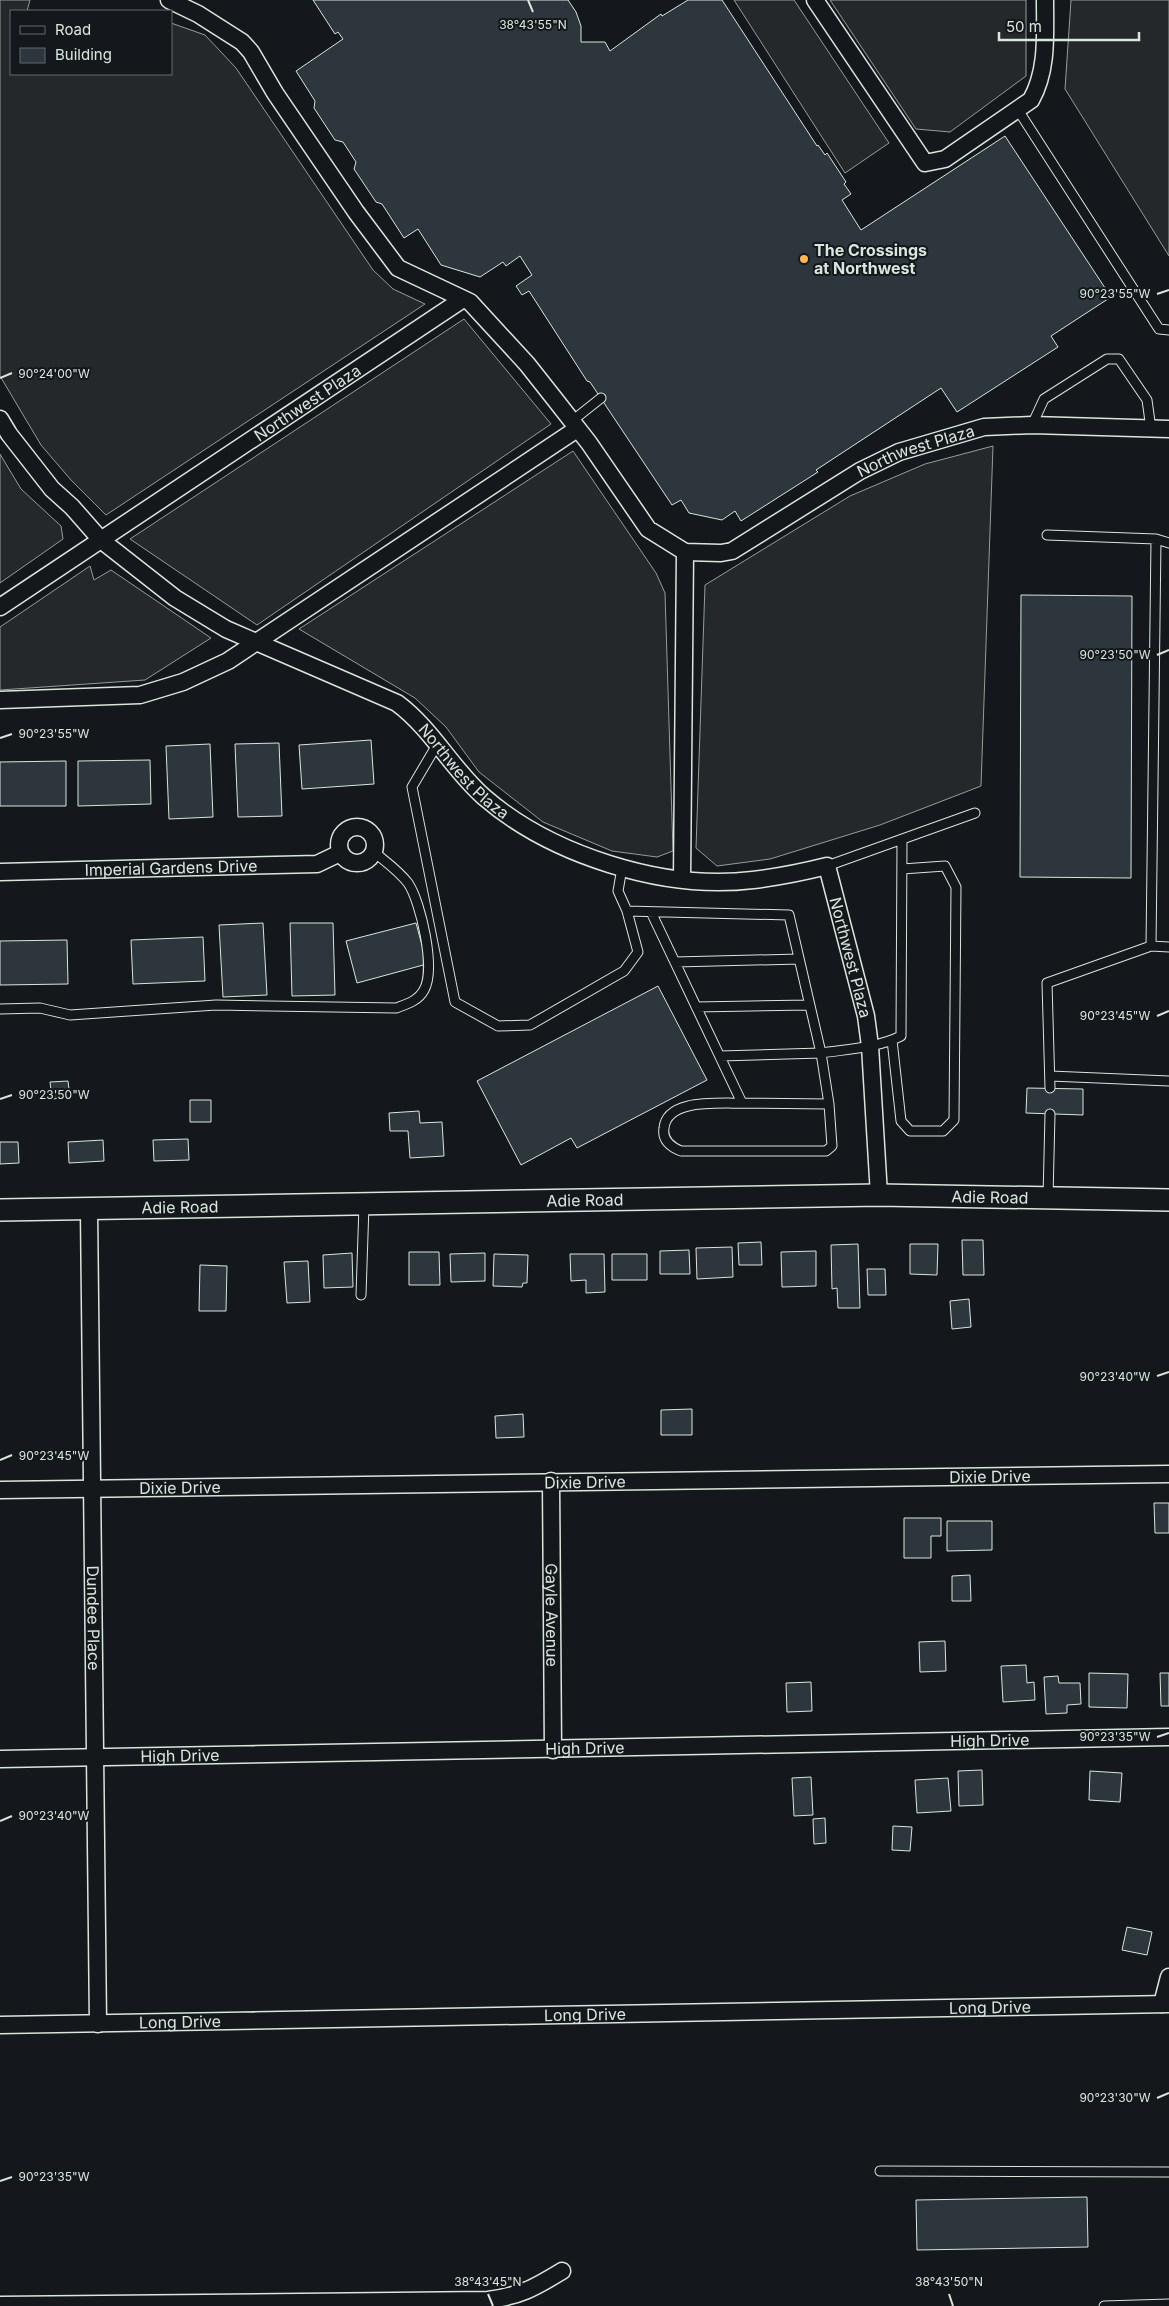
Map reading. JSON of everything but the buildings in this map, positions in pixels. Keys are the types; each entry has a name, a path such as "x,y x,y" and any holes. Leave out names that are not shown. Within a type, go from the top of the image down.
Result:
{"street":[{"path":"169,0 175,1 204,17 242,42 251,52 275,93 356,212 398,268 470,302 521,357 574,425 648,529 685,552 682,879"},
{"path":"815,0 925,163 945,159 1031,100 1041,79 1045,0"},
{"name":"Northwest Plaza","path":"0,607 463,299"},
{"name":"Northwest Plaza","path":"0,419 9,434 52,489 72,506 100,540 175,598 226,629 387,697 409,712 438,744 466,780 508,816 552,842 594,860 622,868 682,879 752,880 827,866 861,989 870,1046 879,1195"},
{"path":"0,700 140,695 183,682 228,661 574,425"},
{"name":"Northwest Plaza","path":"685,552 721,553 732,551 860,470 899,452 984,427 1032,425 1169,429"},
{"path":"361,827 372,834 376,846 374,852 371,858 360,864 348,861 340,853 338,847 341,836 345,831 361,827"},
{"name":"Imperial Gardens Drive","path":"0,872 317,864 340,853"},
{"name":"Adie Road","path":"0,1210 89,1210 879,1195 1169,1200"},
{"name":"Dundee Place","path":"89,1210 98,2024"},
{"name":"Dixie Drive","path":"0,1490 1169,1474"},
{"name":"Gayle Avenue","path":"551,1481 553,1750"},
{"name":"High Drive","path":"0,1759 1169,1737"},
{"path":"1166,2004 1169,1977"},
{"name":"Long Drive","path":"0,2025 1166,2004"},
{"path":"0,2305 488,2300 512,2297 531,2290 562,2271"}],"lane":[{"path":"1018,110 1159,328 1169,330"},
{"path":"1032,425 1044,399 1107,359 1119,359 1147,400 1151,429"},
{"path":"574,425 601,398"},
{"path":"1047,536 1156,539 1169,543"},
{"path":"1152,946 1156,539"},
{"path":"438,744 412,787 455,1002 498,1026 530,1025 624,971 638,952 627,910 618,891 622,868"},
{"path":"827,866 975,813"},
{"path":"720,1056 821,1053 870,1046 901,1036 902,840"},
{"path":"0,1009 40,1008 70,1015 216,1005 396,1008 417,1000 425,989 430,972 430,956 410,885 402,875 374,852"},
{"path":"892,1040 901,1121 910,1130 943,1131 954,1120 956,887 945,866 902,869"},
{"path":"627,910 788,915 821,1053 829,1104 832,1146 826,1151 681,1151 670,1146 663,1133 665,1120 673,1111 693,1105 742,1103 829,1104"},
{"path":"651,912 742,1103"},
{"path":"1050,1088 1047,982 1152,946 1169,946"},
{"path":"675,962 799,959"},
{"path":"696,1007 810,1006"},
{"path":"1050,1076 1169,1081"},
{"path":"1048,1198 1050,1114"},
{"path":"361,1296 364,1205"},
{"path":"880,2171 1169,2172"},
{"path":"1104,2306 1169,2304"}],"shaded area":[{"path":"0,0 30,0 27,10 10,10 10,75 172,75 172,23 205,35 236,68 373,270 393,289 425,304 106,515 71,480 41,445 0,376"},
{"path":"734,0 794,0 889,143 845,173"},
{"path":"830,0 1026,0 1026,76 950,132 916,129"},
{"path":"1071,0 1169,0 1169,256 1065,89"},
{"path":"464,319 551,424 257,625 130,539"},
{"path":"993,446 981,786 880,825 770,859 717,866 696,848 705,585 850,496 925,464"},
{"path":"573,451 656,573 665,593 673,851 657,857 612,851 543,822 479,772 446,727 415,698 299,629"},
{"path":"0,454 21,489 61,526 63,539 0,583"},
{"path":"90,566 94,580 111,570 211,638 145,680 0,690 0,627"}],"place":[{"name":"The Crossings at Northwest","path":"804,259"}]}
